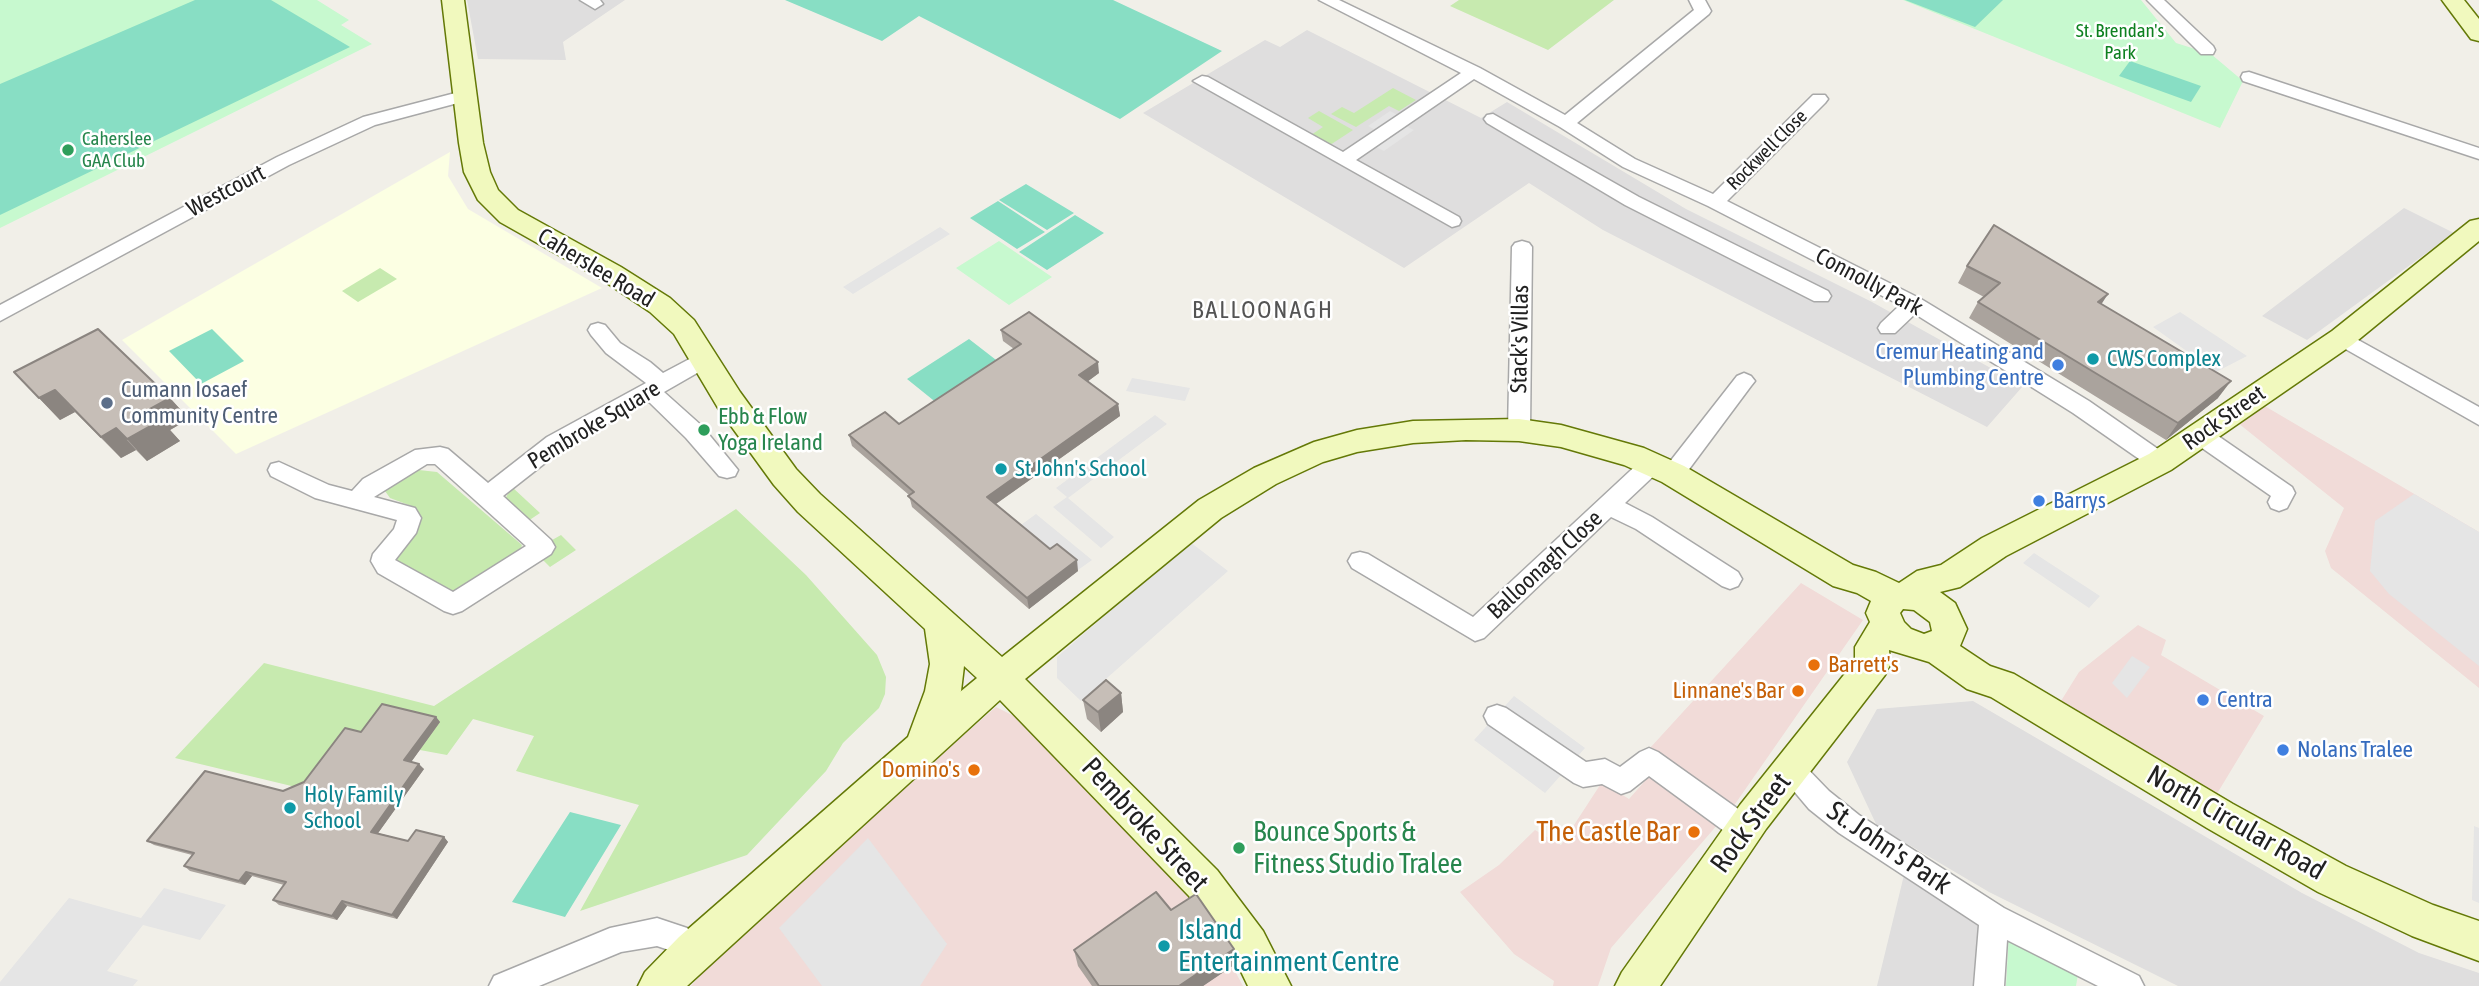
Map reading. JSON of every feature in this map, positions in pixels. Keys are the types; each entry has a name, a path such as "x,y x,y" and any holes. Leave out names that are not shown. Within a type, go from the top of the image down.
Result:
{"main road":[{"name":"Caherslee Road","path":"453,0 463,96 477,172 487,194 509,216 611,272 660,305 684,327 729,400 785,477 809,503 1001,678"},
{"path":"2453,0 2479,34"},
{"name":"Rock Street","path":"1636,986 1745,830 1873,665 1898,662 1914,621 1951,592 1948,578 1994,547 2160,462 2342,338 2479,227"},
{"name":"North Circular Road","path":"659,986 693,951 784,869 1001,678 1210,509 1265,476 1314,453 1357,441 1413,432 1466,429 1519,430 1561,436 1604,446 1663,469 1844,577 1855,590 1914,621 1979,678 2002,685 2220,816 2332,879 2426,922 2479,942"},
{"path":"924,746 943,691 947,664 941,623"},
{"name":"Pembroke Street","path":"1001,678 1127,802 1203,883 1249,945 1270,986"}],"street":[{"name":"Connolly Park","path":"1327,0 1352,3 1566,123 1629,163 1715,202 1914,304 2081,407 2160,462"},
{"path":"1566,123 1703,11 1698,0"},
{"path":"2155,0 2207,50"},
{"path":"1343,159 1474,72"},
{"path":"2249,77 2479,154"},
{"path":"1202,81 1452,221"},
{"name":"Westcourt","path":"0,314 332,137 369,121 463,96"},
{"name":"Rockwell Close","path":"1715,202 1819,99"},
{"path":"1493,119 1664,217 1821,296"},
{"path":"1664,217 1695,193"},
{"name":"Stack's Villas","path":"1519,430 1522,247"},
{"path":"1888,328 1914,304"},
{"path":"598,330 613,348 643,367 656,387 661,404 694,432 727,470"},
{"path":"2342,338 2479,416"},
{"name":"Pembroke Square","path":"488,496 555,443 704,360"},
{"path":"1663,469 1744,381"},
{"path":"2200,435 2284,492 2279,502"},
{"path":"279,470 323,492 407,513 409,519 404,533 385,554 383,561 386,566 453,604 542,547 440,454 424,456 394,471 371,485 356,500"},
{"name":"Balloonagh Close","path":"1360,561 1475,631 1608,505 1663,469"},
{"path":"1608,505 1644,523 1730,579"},
{"path":"1497,716 1583,775 1605,771 1621,782 1649,760 1745,830"},
{"name":"St. John's Park","path":"1791,769 1819,800 1849,824 1994,918 2129,986"},
{"path":"1989,986 1994,918"},
{"path":"504,986 620,938 657,932 677,938 693,951"}],"shaded area":[{"path":"467,0 625,0 563,42 566,60 478,59"},
{"path":"1307,30 1481,118 1507,102 1686,209 1872,302 2023,386 1987,427 1603,230 1529,183 1404,268 1143,113 1265,40 1280,47"},
{"path":"1390,111 1409,121 1404,125 1414,130 1384,151 1372,145 1385,135 1368,126"},
{"path":"450,152 448,176 468,209 602,288 236,454 122,340"},
{"path":"2404,208 2454,233 2307,340 2262,316"},
{"path":"940,227 950,234 853,294 843,287"},
{"path":"2180,312 2247,356 2216,372 2153,327"},
{"path":"1132,378 1190,388 1185,401 1126,391"},
{"path":"2263,405 2479,532 2479,688 2331,568 2325,551 2344,508 2238,423"},
{"path":"1155,415 1167,424 1068,498 1114,537 1101,548 1053,507 1067,497 1056,488"},
{"path":"2414,494 2479,532 2479,666 2389,594 2370,571 2375,521"},
{"path":"1036,514 1092,560 1078,570 1021,525"},
{"path":"1190,542 1228,571 1081,701 1057,678 1057,657"},
{"path":"2034,553 2100,596 2089,608 2023,563"},
{"path":"1801,583 1863,620 1733,807 1650,748"},
{"path":"2138,625 2166,640 2161,655 2264,716 2215,797 2056,709 2079,672"},
{"path":"2132,656 2150,667 2127,698 2112,683"},
{"path":"1514,696 1585,748 1545,793 1474,740"},
{"path":"1973,701 2302,893 2419,953 2479,973 2479,986 2178,986 1989,892 1877,826 1847,762 1877,709"},
{"path":"996,707 1022,720 1100,791 1201,908 1243,986 691,986 749,922"},
{"path":"1652,773 1718,824 1611,948 1598,986 1553,986 1554,981 1514,954 1460,892 1499,865 1535,830 1561,845 1602,782 1629,799"},
{"path":"2474,826 2479,828 2479,903 2472,900"},
{"path":"868,838 947,944 920,986 822,986 779,928"},
{"path":"1904,875 1981,920 1974,986 1877,986"},
{"path":"164,888 226,905 200,940 143,925 107,971 138,980 133,986 0,986 0,982 69,898 141,918"}],"green space":[{"name":"Caherslee GAA Club","path":"0,0 317,0 349,20 341,25 372,44 0,228"},
{"name":"Caherslee GAA Club","path":"195,0 271,0 350,47 0,215 0,84"},
{"path":"785,0 1113,0 1222,51 1120,119 919,16 882,41"},
{"path":"1459,0 1614,0 1548,50 1450,6"},
{"name":"St. Brendan's Park","path":"1903,0 2141,0 2176,43 2211,54 2243,81 2220,128"},
{"path":"1905,0 2003,0 1975,27"},
{"path":"2130,61 2201,86 2191,102 2119,76"},
{"path":"1393,88 1416,100 1399,111 1389,106 1356,127 1331,114 1342,107 1354,113"},
{"path":"1319,111 1353,130 1330,145 1311,135 1323,127 1308,118"},
{"path":"1026,184 1074,213 1047,230 999,200"},
{"path":"998,201 1045,232 1017,249 970,218"},
{"path":"1075,215 1104,233 1047,270 1019,252"},
{"path":"999,241 1052,277 1009,305 956,268"},
{"path":"380,268 397,279 358,302 342,291"},
{"path":"212,329 244,361 201,384 169,351"},
{"path":"969,339 1000,363 938,404 907,379"},
{"path":"419,470 437,472 522,545 520,551 465,588 453,591 437,588 397,567 396,561 419,520 419,512 414,507 390,498 385,491 391,483"},
{"path":"512,487 540,513 525,523 505,499"},
{"path":"736,509 806,575 877,655 886,677 885,694 879,708 843,743 826,771 747,855 580,911 639,805 516,771 534,736 473,719 447,755 344,736 304,789 175,758 264,663 434,706"},
{"path":"561,535 576,550 550,567 541,558 545,544"},
{"path":"570,812 621,825 565,917 512,902"},
{"path":"2009,933 2079,968 2076,986 2006,986"}],"building":[{"name":"CWS Complex","path":"1994,225 2108,294 2098,302 2231,381 2178,423 1978,302 2000,283 1967,266"},
{"name":"St John's School","path":"1029,312 1098,362 1079,375 1118,404 987,497 1050,549 1057,544 1077,560 1027,598 908,496 914,492 849,435 885,412 899,424 1021,344 1001,330"},
{"name":"Cumann Iosaef Community Centre","path":"98,329 170,398 150,409 161,420 127,439 116,428 101,437 55,390 39,398 14,372"},
{"path":"1106,680 1121,693 1098,712 1083,700"},
{"name":"Holy Family School","path":"382,704 436,717 404,760 419,764 371,832 408,841 416,830 444,837 392,915 342,901 332,916 273,900 286,882 246,872 239,881 184,866 194,853 147,841 205,771 283,791 304,782 345,728 361,732"},
{"name":"Island Entertainment Centre","path":"1156,892 1171,910 1196,894 1234,949 1179,986 1099,986 1074,950"}],"place":[{"name":"Caherslee GAA Club","path":"68,150"},
{"name":"CWS Complex","path":"2093,359"},
{"name":"Cremur Heating and Plumbing Centre","path":"2058,365"},
{"name":"Cumann Iosaef Community Centre","path":"107,403"},
{"name":"Ebb & Flow Yoga Ireland","path":"704,430"},
{"name":"St John's School","path":"1001,469"},
{"name":"Barrys","path":"2039,501"},
{"name":"Barrett's","path":"1814,665"},
{"name":"Linnane's Bar","path":"1798,691"},
{"name":"Centra","path":"2203,700"},
{"name":"Nolans Tralee","path":"2283,750"},
{"name":"Domino's","path":"974,770"},
{"name":"Holy Family School","path":"290,808"},
{"name":"The Castle Bar","path":"1694,832"},
{"name":"Bounce Sports & Fitness Studio Tralee","path":"1239,848"},
{"name":"Island Entertainment Centre","path":"1164,946"}],"district":[{"name":"BALLOONAGH","path":"1263,310"}]}
